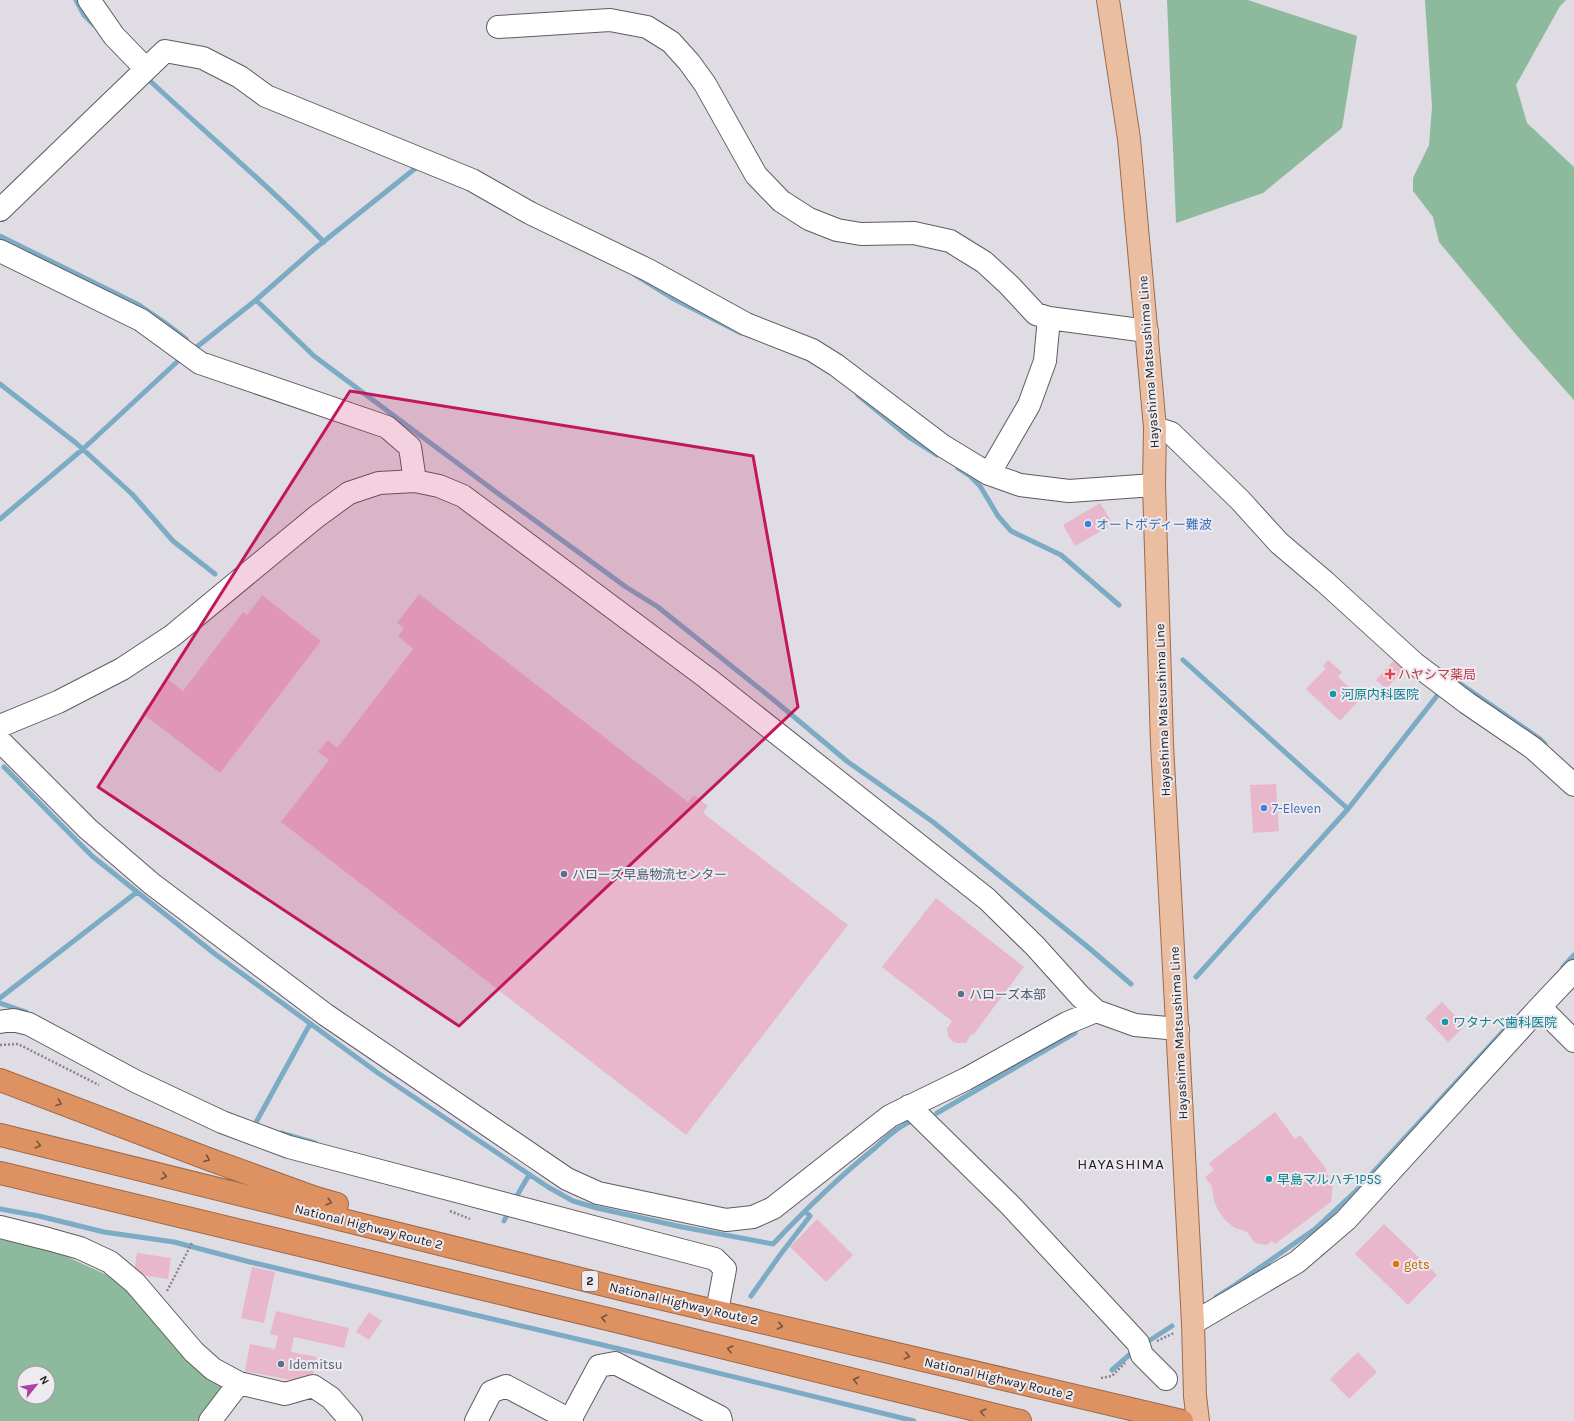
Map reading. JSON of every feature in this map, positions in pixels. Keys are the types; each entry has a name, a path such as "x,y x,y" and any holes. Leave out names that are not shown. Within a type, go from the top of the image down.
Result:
{"highway":[{"path":"0,1080 313,1197 527,1257 625,1290"},
{"name":"National Highway Route 2","path":"0,1135 625,1290 1182,1421"},
{"path":"0,1173 608,1319 1020,1421"}],"main road":[{"name":"Hayashima Matsushima Line","path":"1108,0 1129,139 1156,428 1154,485 1162,744 1193,1324 1195,1396 1198,1421"}],"street":[{"path":"89,0 114,36 146,69"},
{"path":"498,27 610,20 647,26 671,42 689,62 705,84 756,175 781,202 810,219 837,230 861,234 914,233 950,241 984,262 1009,285 1036,314 1049,318 1147,331"},
{"path":"0,210 165,51 203,58 240,77 266,96 472,180 530,213 648,270 746,324 812,350 836,365 943,446 989,474 1020,485 1069,490 1154,485"},
{"path":"0,251 141,320 200,363 387,427 410,447 415,481"},
{"path":"989,474 1030,405 1045,361 1049,318"},
{"path":"1156,428 1171,433 1240,500 1279,543 1325,582 1414,663 1467,703 1533,748 1574,785"},
{"path":"0,726 58,702 122,669 172,636 316,517 349,493 379,483 415,481 439,486 462,496 707,678 987,898 1035,946 1080,996 1096,1011 1135,1026 1178,1029"},
{"path":"0,741 88,829 164,893 332,1020 567,1179 598,1193 726,1220 753,1217 773,1208 890,1116 966,1079 1067,1023 1096,1011"},
{"path":"1193,1324 1297,1262 1346,1220 1574,971"},
{"path":"1540,1007 1574,1041"},
{"path":"0,1022 13,1020 29,1024 162,1094 222,1122 289,1147 715,1259 725,1269 717,1311"},
{"path":"909,1106 1011,1206 1139,1346 1142,1355 1166,1379"},
{"path":"0,1227 80,1248 110,1262 135,1283 194,1352 213,1369 240,1383 285,1394 313,1386 331,1398 351,1421"},
{"path":"476,1421 491,1392 506,1386 571,1420 599,1366 615,1363 720,1417 721,1421"},
{"path":"210,1421 240,1383"}],"path":[{"path":"158,1309 192,1243"}],"highlighted area":[{"path":"350,391 753,456 798,707 459,1026 98,787"}],"green space":[{"path":"1167,0 1248,0 1357,36 1342,128 1263,193 1176,223"},
{"path":"1425,0 1566,0 1560,6 1516,85 1527,123 1574,167 1574,400 1519,338 1439,242 1433,217 1413,191 1413,178 1429,145 1432,107"},
{"path":"0,1239 59,1253 109,1276 131,1295 225,1387 202,1421 0,1421"}],"building":[{"name":"オートボディー難波","path":"1100,503 1113,524 1075,546 1063,525"},
{"name":"ハローズ早島物流センター","path":"419,594 688,802 694,795 708,806 703,813 848,925 686,1135 281,822 329,760 318,752 328,740 337,748 413,649 398,636 404,628 397,623"},
{"path":"262,595 321,641 220,773 142,713 168,679 183,691 243,612 247,615"},
{"name":"ハヤシマ薬局","path":"1395,659 1405,668 1386,689 1376,680"},
{"name":"河原内科医院","path":"1328,660 1342,672 1338,677 1361,698 1340,721 1306,689 1326,668 1323,666"},
{"name":"7-Eleven","path":"1276,784 1279,831 1253,833 1250,785"},
{"name":"ハローズ本部","path":"936,898 1024,967 973,1035 971,1034 966,1043 957,1043 952,1041 948,1036 947,1029 952,1021 882,967"},
{"name":"ワタナベ歯科医院","path":"1442,1002 1465,1026 1448,1042 1425,1018"},
{"name":"早島マルハチ1P5S","path":"1275,1112 1295,1139 1300,1135 1327,1170 1325,1172 1333,1182 1331,1202 1275,1244 1272,1241 1267,1245 1255,1243 1247,1232 1235,1228 1225,1220 1214,1201 1212,1187 1205,1177 1214,1170 1209,1163"},
{"path":"817,1219 853,1255 826,1282 790,1247"},
{"name":"gets","path":"1384,1224 1437,1275 1408,1305 1355,1254"},
{"path":"137,1253 171,1258 168,1279 134,1274"},
{"path":"252,1267 275,1272 264,1323 241,1318"},
{"path":"276,1311 349,1328 344,1348 294,1337 291,1352 317,1357 313,1374 290,1380 245,1371 250,1344 275,1349 278,1336 270,1334"},
{"path":"369,1312 382,1321 369,1340 356,1332"},
{"path":"1358,1352 1377,1372 1349,1399 1330,1379"}],"waterway":[{"path":"76,0 84,15 94,25"},
{"path":"149,80 259,180 324,242"},
{"path":"193,350 256,300 313,250 417,167 421,169"},
{"path":"0,236 139,305 186,339"},
{"path":"635,275 672,298 741,333"},
{"path":"256,300 314,356 626,587 658,607 848,762 933,822 1089,948 1131,984"},
{"path":"0,519 83,449 178,361"},
{"path":"0,384 76,443 132,494 173,541 215,574"},
{"path":"858,395 910,438 937,455"},
{"path":"958,468 970,476 980,486 998,516 1011,531 1061,555 1119,605"},
{"path":"1183,660 1348,809"},
{"path":"1451,679 1452,678 1545,744"},
{"path":"1196,977 1348,809 1440,692"},
{"path":"4,767 92,856 215,954 378,1073 548,1187 573,1201 597,1208 682,1227 773,1244 848,1170 902,1126 912,1121"},
{"path":"0,998 137,892"},
{"path":"1563,967 1574,955"},
{"path":"0,1003 26,1012"},
{"path":"254,1126 310,1024"},
{"path":"1216,1297 1315,1229 1356,1191 1509,1025"},
{"path":"937,1113 1075,1033"},
{"path":"281,1133 315,1143"},
{"path":"515,1199 529,1175"},
{"path":"0,1209 39,1216 104,1232 174,1242 250,1262 624,1350 914,1421"},
{"path":"751,1296 810,1216 805,1211"},
{"path":"504,1221 507,1215"},
{"path":"1144,1344 1172,1326"},
{"path":"1112,1370 1135,1350"}],"place":[{"name":"オートボディー難波","path":"1088,524"},
{"name":"ハヤシマ薬局","path":"1390,674"},
{"name":"河原内科医院","path":"1333,694"},
{"name":"7-Eleven","path":"1264,808"},
{"name":"ハローズ早島物流センター","path":"564,874"},
{"name":"ハローズ本部","path":"961,994"},
{"name":"ワタナベ歯科医院","path":"1445,1022"},
{"name":"早島マルハチ1P5S","path":"1269,1179"},
{"name":"gets","path":"1396,1264"},
{"name":"Idemitsu","path":"281,1364"}],"district":[{"name":"HAYASHIMA","path":"1121,1164"}]}
